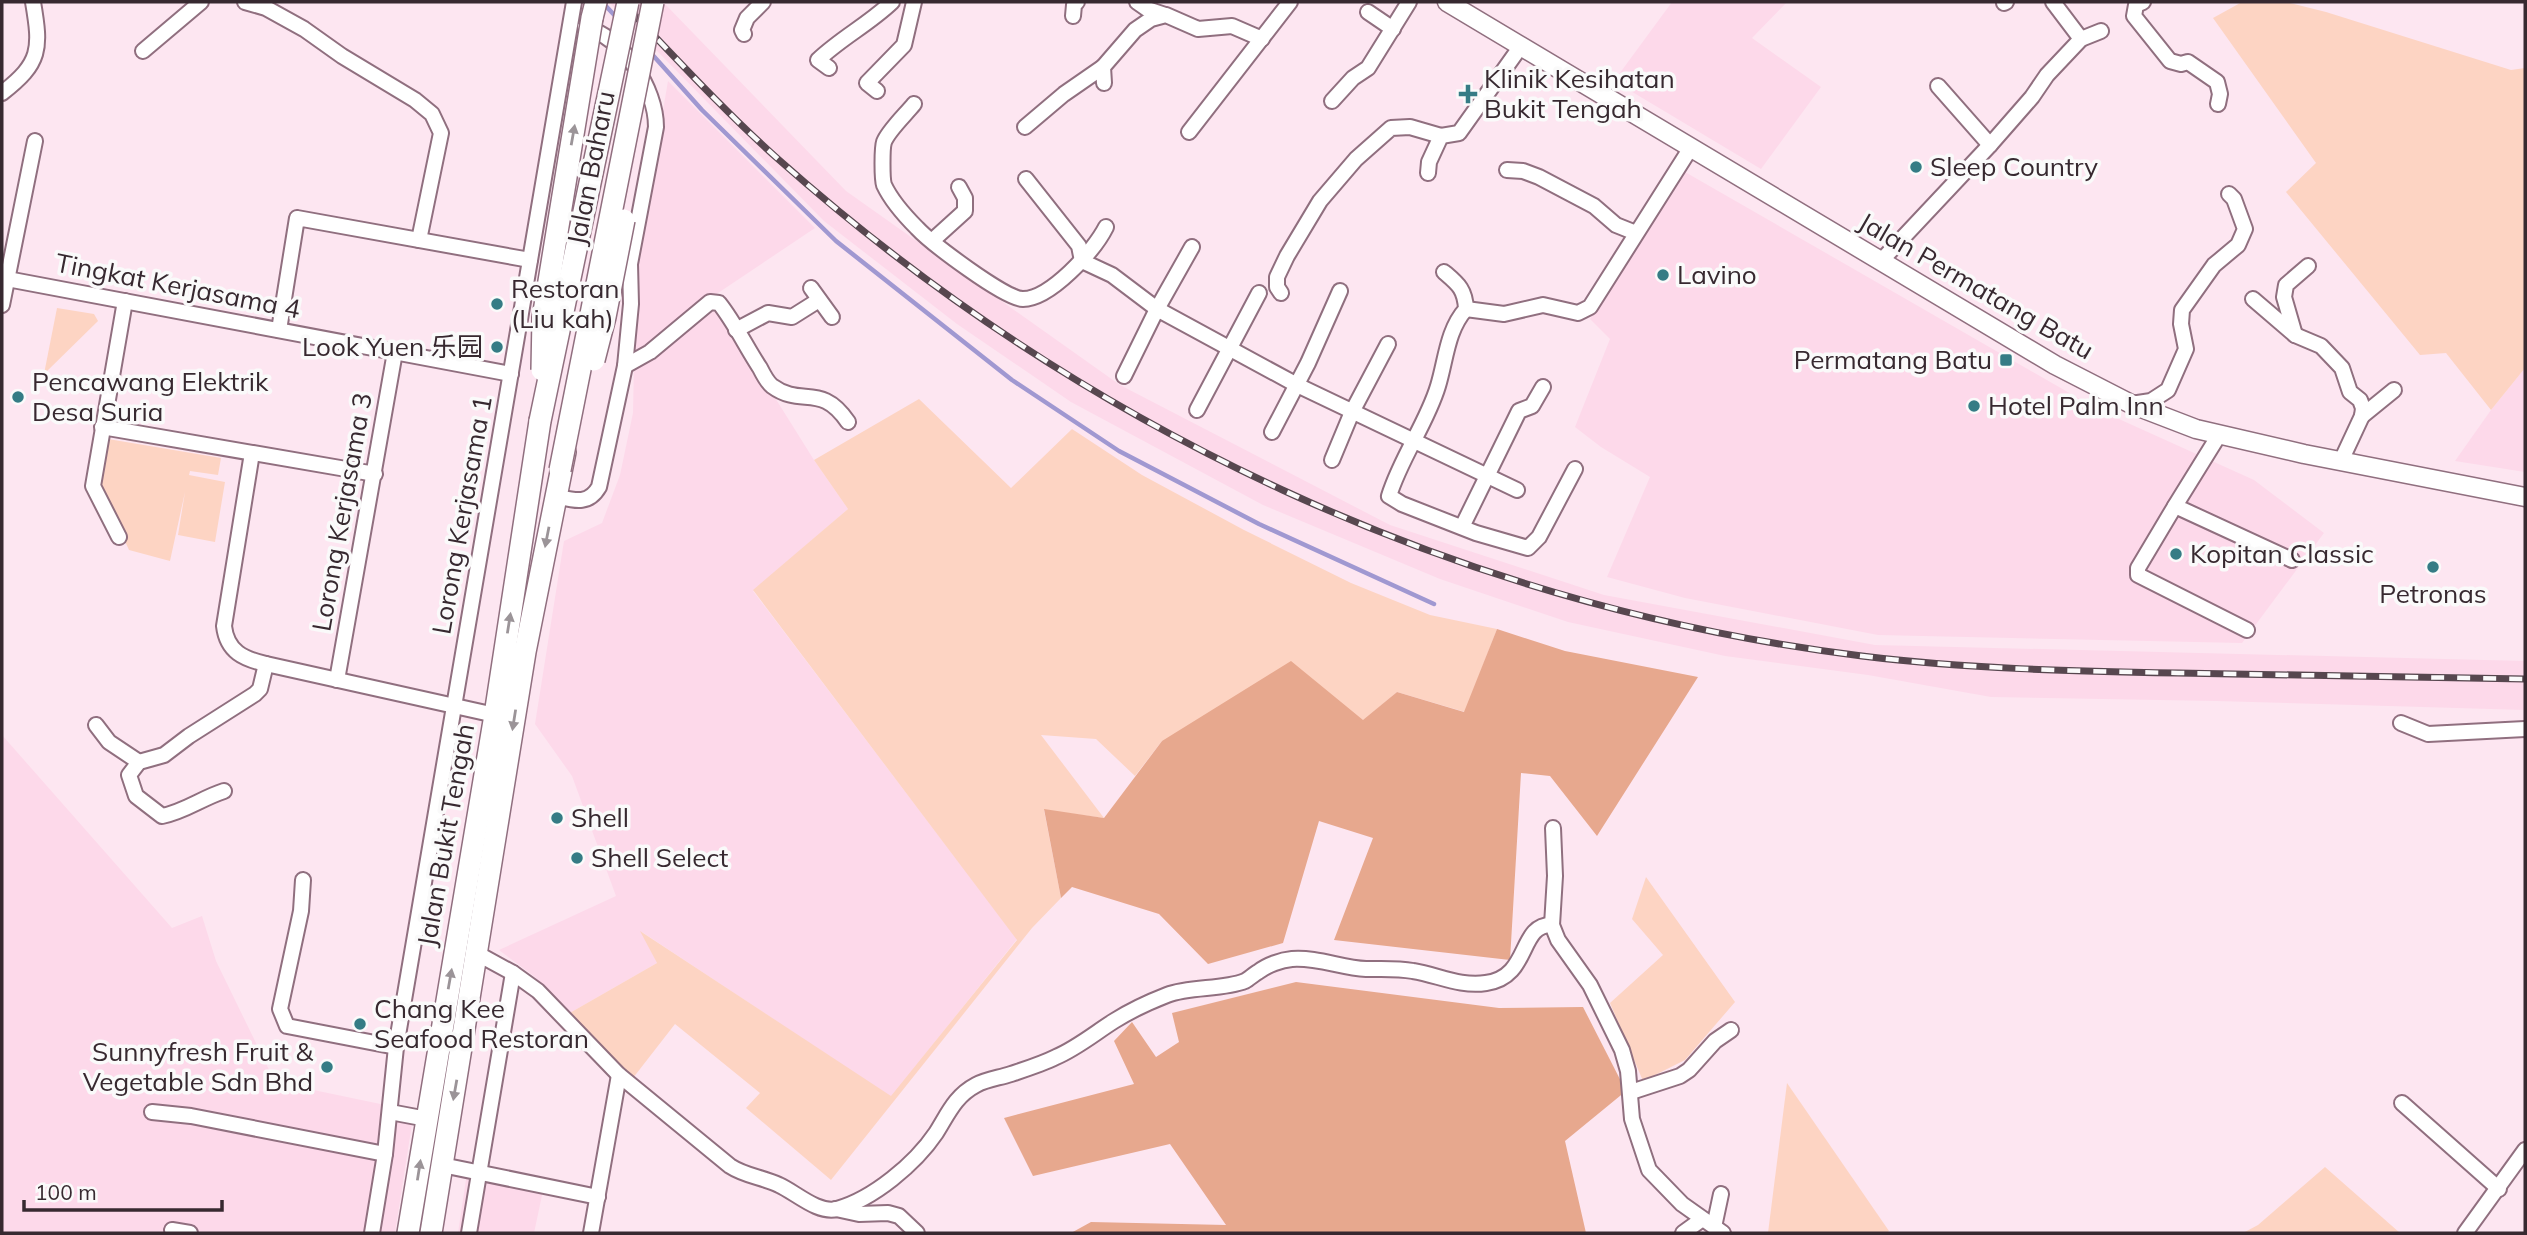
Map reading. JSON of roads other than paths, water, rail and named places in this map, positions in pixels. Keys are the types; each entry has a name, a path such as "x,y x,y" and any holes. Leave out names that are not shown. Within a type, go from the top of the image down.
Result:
{"highway":[{"path":"540,421 543,318 596,2"},
{"name":"Jalan Baharu","path":"536,446 628,2"},
{"name":"Jalan Baharu","path":"560,470 653,2"},
{"path":"560,470 601,338 666,2"},
{"name":"Jalan Bukit Tengah","path":"408,1233 495,715 536,446"},
{"name":"Jalan Bukit Tengah","path":"431,1233 525,652 560,470"}],"main road":[{"name":"Jalan Permatang Batu","path":"1447,2 2055,365 2131,404 2172,422 2219,435 2525,497"}],"street":[{"path":"2,93 20,79 36,58 37,25 33,2"},
{"path":"143,51 201,2"},
{"path":"245,2 267,8 304,29 342,56 415,100 432,114 440,133 419,240"},
{"name":"Lorong Kerjasama 1","path":"372,1233 385,1154 396,1047 574,2"},
{"path":"744,34 742,30 747,18 763,2"},
{"path":"829,68 818,61 837,41 864,26 892,2"},
{"path":"877,91 867,83 904,45 914,2"},
{"path":"1073,16 1077,2"},
{"path":"1137,2 1147,9 1198,29 1233,26 1262,39"},
{"path":"1189,132 1290,2"},
{"path":"1332,101 1353,78 1368,68 1409,2"},
{"path":"2053,2 2081,39"},
{"path":"2143,2 2136,5 2134,16 2171,61 2181,64 2188,62 2217,82 2220,94 2218,104"},
{"path":"1368,12 1393,29"},
{"path":"1025,127 1064,94 1103,67 1135,30 1152,19 1166,15"},
{"path":"555,496 581,502 594,495 599,487 625,366 631,304 630,264 656,127 656,111 650,94 626,56 594,29 570,26"},
{"path":"1881,261 1990,145 2032,97 2047,75 2081,39 2101,31"},
{"path":"1281,293 1277,277 1287,256 1320,201 1356,159 1391,128 1410,127 1440,136 1459,133 1521,46"},
{"path":"1103,67 1104,83"},
{"path":"1938,86 1990,145"},
{"path":"915,104 884,142 883,182 918,229 1001,292 1022,299 1039,296 1051,289 1071,268 1082,261 1106,228"},
{"path":"1428,173 1429,162 1440,136"},
{"path":"2,301 4,278 35,141"},
{"path":"1466,309 1504,314 1543,305 1578,313 1590,307 1690,149"},
{"path":"1507,170 1523,171 1539,177 1594,206 1616,225 1636,233"},
{"path":"1026,179 1079,246 1082,261"},
{"path":"933,240 965,211 965,198 959,187"},
{"path":"2131,404 2151,401 2168,390 2186,349 2180,324 2182,310 2214,265 2238,245 2245,229 2230,194"},
{"path":"279,330 297,218 530,260"},
{"path":"1124,376 1192,247"},
{"path":"1082,261 1112,275 1157,309 1297,385 1517,490"},
{"path":"2295,335 2284,297 2287,285 2308,266"},
{"path":"1444,272 1457,283 1465,295 1466,309 1457,319 1438,387 1396,475 1389,496 1402,504 1476,533 1528,548 1539,537 1575,469"},
{"name":"Tingkat Kerjasama 4","path":"4,278 511,374"},
{"path":"1272,432 1297,385 1340,291"},
{"path":"1197,410 1259,293"},
{"path":"736,330 768,313 792,317 815,294 832,317"},
{"path":"2253,299 2295,335 2321,346 2337,360 2350,392 2364,408 2341,461"},
{"path":"119,537 93,486 125,301"},
{"path":"625,366 641,358 710,302 719,303 730,316 771,385 790,395 824,400 836,406 848,422"},
{"path":"1332,460 1352,412 1388,344"},
{"name":"Lorong Kerjasama 3","path":"337,680 396,352"},
{"path":"1462,527 1519,411 1532,405 1543,387"},
{"path":"2362,416 2394,390"},
{"path":"102,427 375,474"},
{"path":"2219,435 2138,568 2138,575 2246,629"},
{"path":"253,453 224,626 227,641 241,657 495,715"},
{"path":"2175,506 2292,560"},
{"path":"224,791 197,801 177,813 162,816 136,796 129,775 139,762 164,755 255,694 260,688 266,664"},
{"path":"2401,723 2428,734 2525,729"},
{"path":"96,724 109,742 139,762"},
{"path":"1553,828 1555,876 1552,925 1558,940 1590,985 1612,1026 1628,1071 1632,1119 1649,1170 1668,1192 1713,1227"},
{"path":"303,880 300,911 280,1009 287,1026 396,1047"},
{"path":"836,1209 890,1181 901,1172 925,1148 959,1097 968,1090 990,1079 1009,1075 1056,1057 1078,1046 1117,1018 1168,994 1245,981 1261,969 1291,959 1366,969 1415,971 1461,983 1487,983 1499,980 1513,970 1533,931 1539,926 1552,925"},
{"path":"478,954 513,973 538,991 619,1075 730,1166 744,1174 781,1186 817,1206 859,1214 888,1213 899,1216 918,1233"},
{"path":"469,1233 513,973"},
{"path":"1631,1092 1680,1076 1689,1070 1715,1041 1731,1030"},
{"path":"591,1233 619,1075"},
{"path":"2402,1103 2498,1189"},
{"path":"152,1112 191,1116 385,1154"},
{"path":"390,1112 427,1119"},
{"path":"2465,1233 2525,1150"},
{"path":"442,1164 598,1196"},
{"path":"1713,1227 1721,1194"},
{"path":"1683,1233 1713,1227"},
{"path":"172,1230 190,1233"}],"waterway":[{"path":"604,4 617,18"},
{"path":"650,52 702,110 836,241 1012,380 1119,451 1259,524 1434,604"}],"railway":[{"path":"622,2 718,102 778,159 895,256 1019,344 1148,422 1282,490 1422,548 1565,595 1712,631 1862,656 1980,667 2059,670 2525,679"}],"place":[{"name":"Klinik Kesihatan Bukit Tengah","path":"1468,94"},
{"name":"Sleep Country","path":"1916,167"},
{"name":"Lavino","path":"1663,275"},
{"name":"Restoran (Liu kah)","path":"497,304"},
{"name":"Look Yuen 乐园","path":"497,347"},
{"name":"Permatang Batu","path":"2006,360"},
{"name":"Pencawang Elektrik Desa Suria","path":"18,397"},
{"name":"Hotel Palm Inn","path":"1974,406"},
{"name":"Kopitan Classic","path":"2176,554"},
{"name":"Petronas","path":"2433,567"},
{"name":"Shell","path":"557,818"},
{"name":"Shell Select","path":"577,858"},
{"name":"Chang Kee Seafood Restoran","path":"360,1024"},
{"name":"Sunnyfresh Fruit & Vegetable Sdn Bhd","path":"327,1067"}]}
